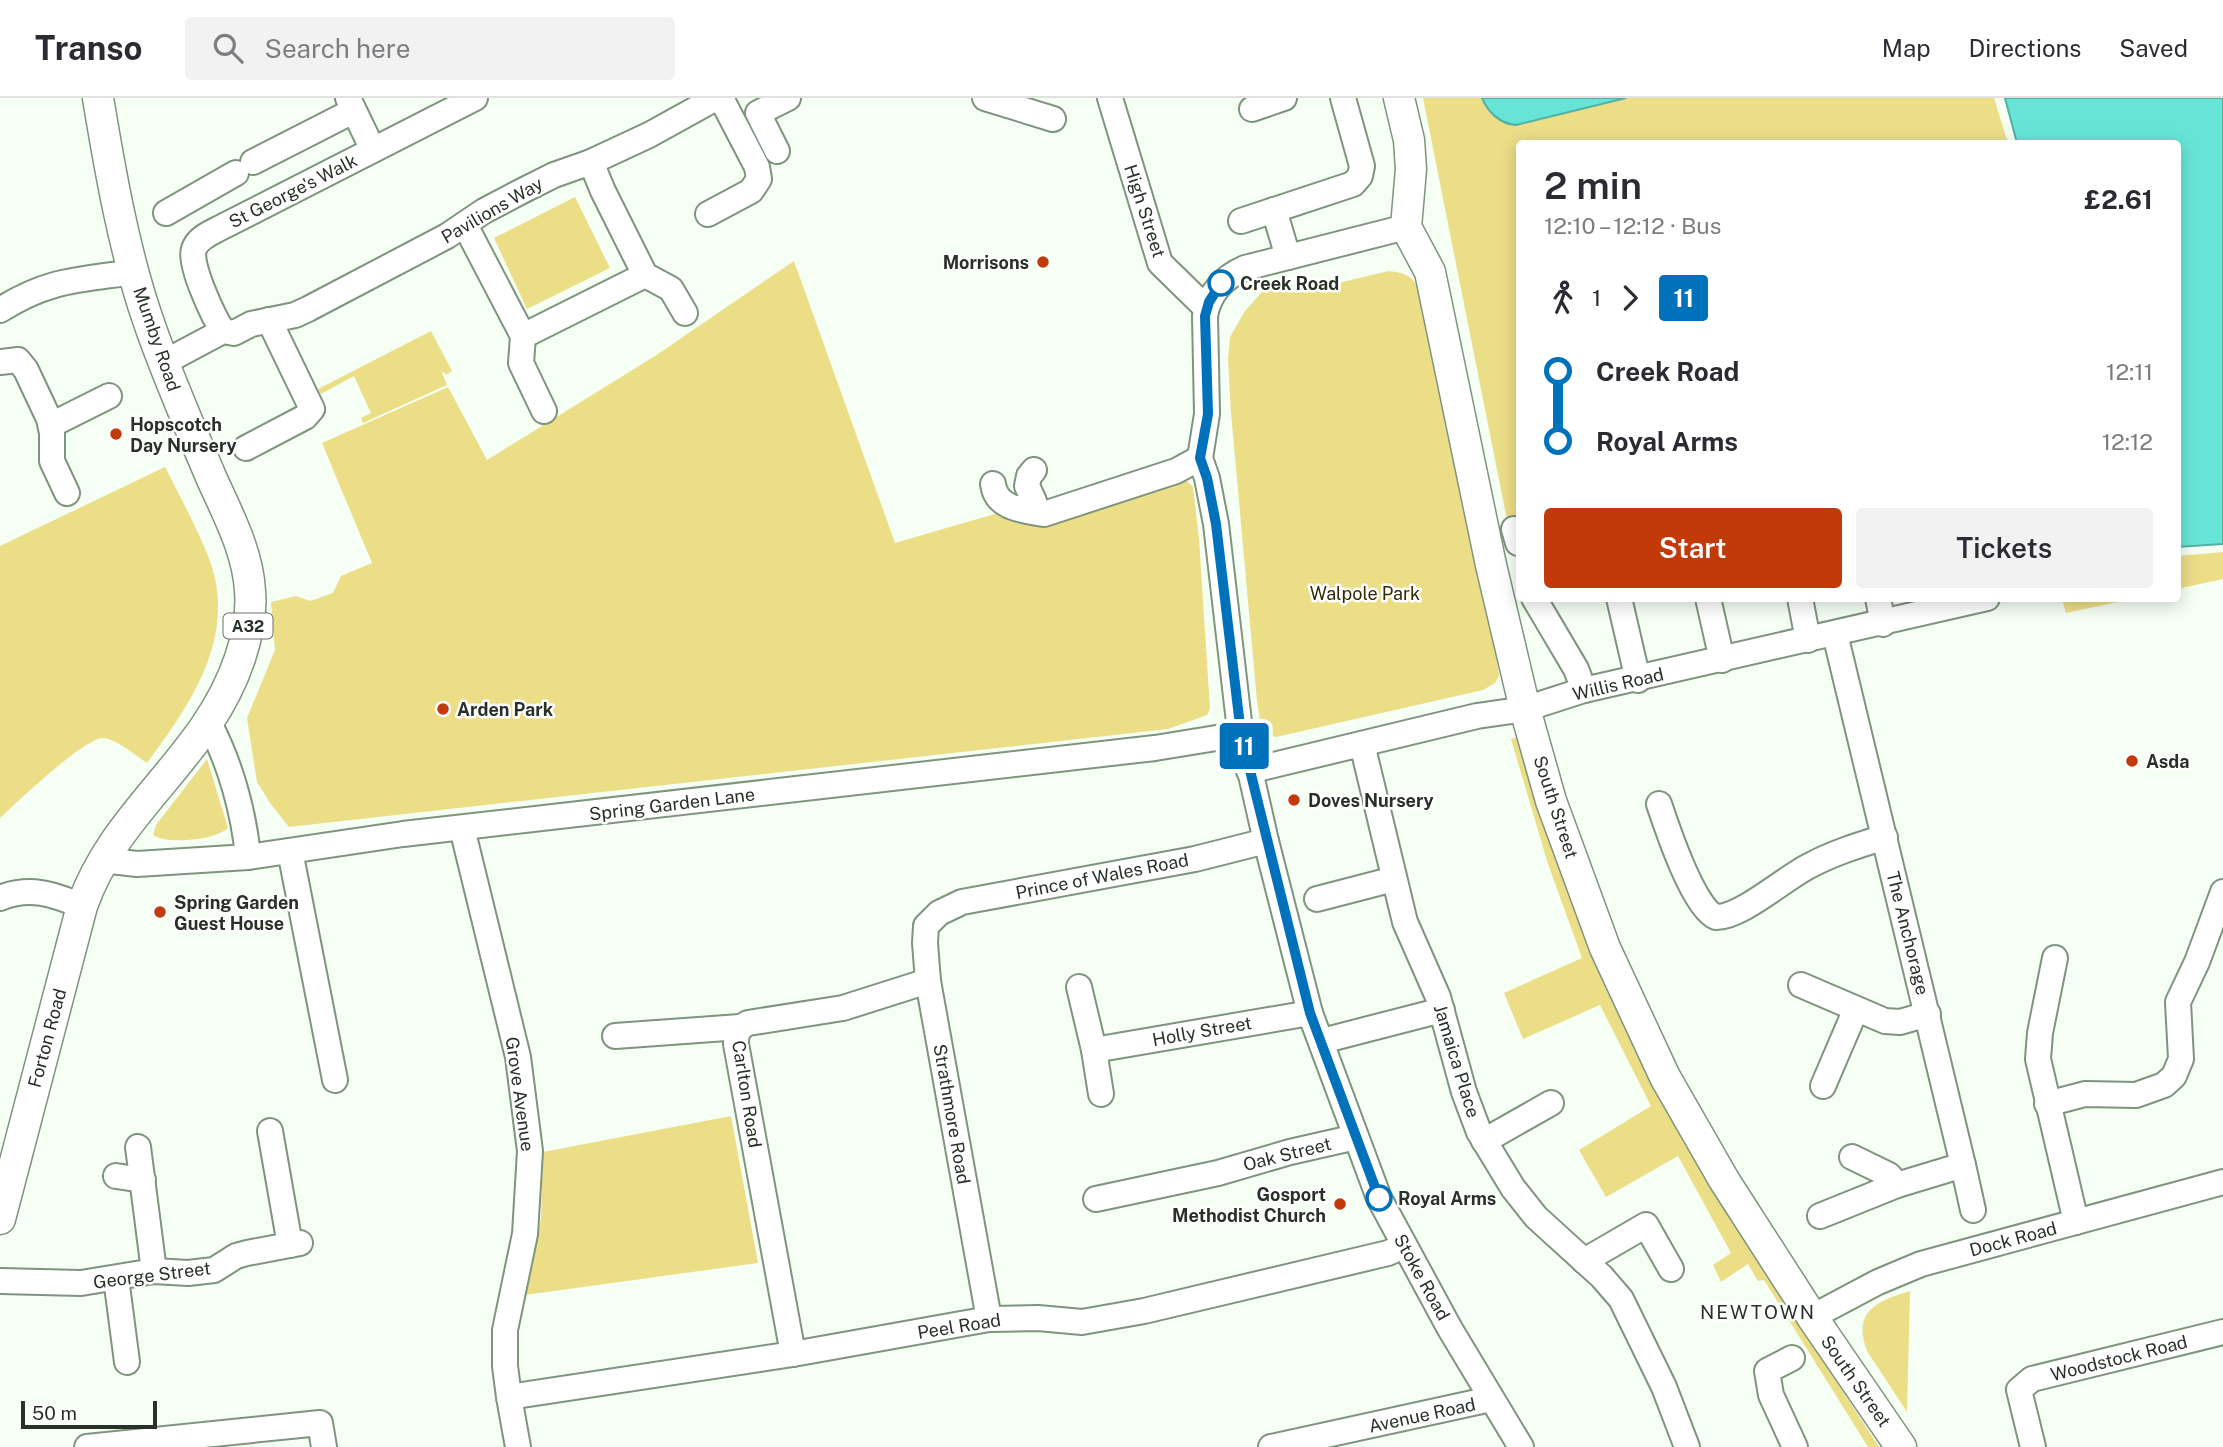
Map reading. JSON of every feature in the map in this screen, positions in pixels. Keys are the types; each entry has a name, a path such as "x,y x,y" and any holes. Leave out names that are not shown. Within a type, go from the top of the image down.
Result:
{"main road":[{"name":"Mumby Road","path":"99,98 134,272 163,363 241,545 250,590 246,639 238,663 209,723 184,757 142,804 102,860"},
{"path":"1399,98 1409,140 1411,169 1406,227"},
{"name":"South Street","path":"1406,227 1430,272 1525,709 1551,801 1605,948 1665,1077 1747,1217 1901,1447"},
{"name":"Forton Road","path":"0,1219 82,906 102,860"}],"street":[{"name":"St George's Walk","path":"223,331 196,275 192,253 199,241 475,98"},
{"name":"Pavilions Way","path":"163,363 223,331 234,333 251,324 300,313 542,181 649,135 718,98 757,167 759,179 751,191 708,214"},
{"path":"777,151 758,113 788,98"},
{"path":"985,98 1041,122"},
{"name":"High Street","path":"1110,98 1160,263 1206,309"},
{"path":"1252,109 1284,98"},
{"path":"1241,221 1353,184 1360,176 1362,166 1343,98"},
{"path":"166,213 351,104 373,150"},
{"path":"591,162 645,275 669,287 685,313"},
{"path":"206,191 224,226"},
{"path":"1274,210 1288,257"},
{"path":"464,225 523,336 521,363 544,411"},
{"path":"1200,458 1208,414 1204,330 1206,309 1217,289 1230,275 1245,268 1406,227"},
{"path":"0,310 35,290 60,282 134,272"},
{"path":"523,336 645,275"},
{"path":"246,448 305,417 312,409 269,320"},
{"path":"0,362 12,359 22,363 51,425 52,461 67,493"},
{"path":"51,425 109,396"},
{"path":"1176,458 1200,458 1177,471 1044,514 1022,510 999,500 994,494 993,485 1019,498 1041,501 1176,458"},
{"name":"Stoke Road","path":"1200,458 1216,524 1241,734 1310,1013 1379,1198 1491,1399 1521,1447"},
{"path":"1034,470 1029,476 1027,486 1034,501"},
{"path":"1536,602 1576,669 1584,690"},
{"path":"1620,602 1638,680"},
{"path":"1709,602 1723,660"},
{"path":"1801,602 1808,640"},
{"path":"1879,602 1883,624"},
{"name":"Willis Road","path":"1249,771 1477,716 1525,709 1584,690 1638,680 1971,602"},
{"name":"The Anchorage","path":"1835,634 1973,1210"},
{"path":"209,723 235,793 246,835 248,857"},
{"name":"Spring Garden Lane","path":"102,860 137,864 248,857 462,828 1155,748 1241,734"},
{"name":"Jamaica Place","path":"1362,744 1409,934 1433,982 1464,1091 1484,1141 1527,1206 1621,1299 1664,1387 1688,1447"},
{"path":"1665,811 1679,858 1706,911 1716,917 1735,914 1779,883 1816,862 1885,837"},
{"name":"Grove Avenue","path":"462,828 518,1057 530,1151 525,1234 505,1330 505,1366 519,1447"},
{"name":"Prince of Wales Road","path":"939,913 962,902 1195,859 1266,841"},
{"path":"290,851 335,1080"},
{"path":"1317,899 1394,879"},
{"path":"0,898 18,892 40,891 82,906"},
{"path":"2047,1104 2085,1094 2141,1094 2164,1085 2174,1076 2181,1059 2178,1002 2197,962 2223,892"},
{"name":"Strathmore Road","path":"939,913 926,926 928,981 989,1319"},
{"path":"2055,958 2040,1033 2038,1059 2076,1222"},
{"name":"Carlton Road","path":"793,1354 736,1034 740,1027 748,1023 843,1008 928,981"},
{"path":"1801,985 1894,1022 1928,1014"},
{"path":"1079,987 1101,1094"},
{"path":"1823,1086 1856,1009"},
{"path":"1321,1041 1442,1010"},
{"name":"Holly Street","path":"1094,1050 1310,1013"},
{"path":"615,1036 740,1027"},
{"path":"1484,1141 1551,1103"},
{"name":"George Street","path":"0,1281 81,1283 154,1271 188,1273 214,1269 236,1256 295,1244 270,1131"},
{"name":"Oak Street","path":"1096,1199 1356,1137"},
{"path":"138,1147 154,1271"},
{"path":"1852,1157 1885,1172 1897,1185"},
{"path":"1821,1216 1897,1185 1963,1165"},
{"path":"116,1176 142,1180"},
{"name":"Dock Road","path":"1812,1317 1908,1269 2223,1181"},
{"path":"1584,1261 1646,1225 1671,1269"},
{"name":"Peel Road","path":"509,1397 793,1354 989,1319 1038,1318 1082,1322 1119,1316 1388,1253 1404,1246"},
{"path":"116,1278 127,1362"},
{"name":"Woodstock Road","path":"2033,1447 2019,1390 2032,1379 2223,1332"},
{"path":"1792,1358 1767,1371 1771,1395 1795,1447"},
{"name":"Avenue Road","path":"1271,1447 1491,1399"},
{"path":"87,1447 320,1423 324,1447"}],"green space":[{"path":"1423,98 1994,98 2007,140 1516,140 1516,523 1508,525"},
{"path":"575,197 610,268 527,309 494,238"},
{"path":"794,261 895,543 998,513 1185,479 1193,487 1210,709 1207,715 1168,729 289,827 257,782 247,718 275,650 271,602 296,596 310,601 333,593 341,576 372,563 322,443 448,387 487,460 655,356"},
{"name":"Walpole Park","path":"1389,271 1407,276 1419,290 1494,637 1499,676 1495,683 1483,690 1276,737 1262,734 1231,413 1228,359 1230,337 1245,311 1262,292 1270,288 1279,286 1296,293"},
{"path":"431,331 452,371 446,375 442,373 447,385 363,423 361,418 371,413 354,376 321,394 318,389"},
{"path":"165,467 211,564 217,592 218,619 213,645 193,694 147,763 115,742 104,738 95,740 68,758 0,818 0,546"},
{"path":"2223,552 2223,579 2181,588 2181,556"},
{"path":"2063,602 2118,602 2066,613"},
{"path":"1518,737 1683,1137 1717,1199 1879,1447 1868,1447 1764,1280 1758,1281 1748,1264 1721,1282 1713,1265 1731,1253 1678,1156 1606,1197 1579,1150 1651,1106 1600,1005 1523,1039 1504,993 1582,958 1548,864 1511,739"},
{"path":"207,759 228,828 213,836 191,840 169,840 153,835 156,825"},
{"path":"731,1116 758,1263 525,1295 541,1218 543,1152"},
{"path":"1910,1291 1907,1412 1867,1351 1863,1326 1865,1317 1878,1304"}],"water":[{"path":"1482,98 1626,98 1516,125 1495,116"},
{"path":"2005,98 2223,98 2223,544 2181,547 2181,140 2016,140"}],"bus line":[{"name":"11","path":"1221,283 1206,309 1204,324 1208,414 1200,458 1216,524 1239,722 1310,1013 1379,1198"}],"place":[{"name":"Morrisons","path":"1043,262"},
{"name":"Creek Road","path":"1221,283"},
{"name":"Hopscotch Day Nursery","path":"116,434"},
{"name":"Arden Park","path":"443,709"},
{"name":"Asda","path":"2132,761"},
{"name":"Doves Nursery","path":"1294,800"},
{"name":"Spring Garden Guest House","path":"160,912"},
{"name":"Royal Arms","path":"1379,1198"},
{"name":"Gosport Methodist Church","path":"1340,1204"}],"district":[{"name":"NEWTOWN","path":"1758,1312"}]}
